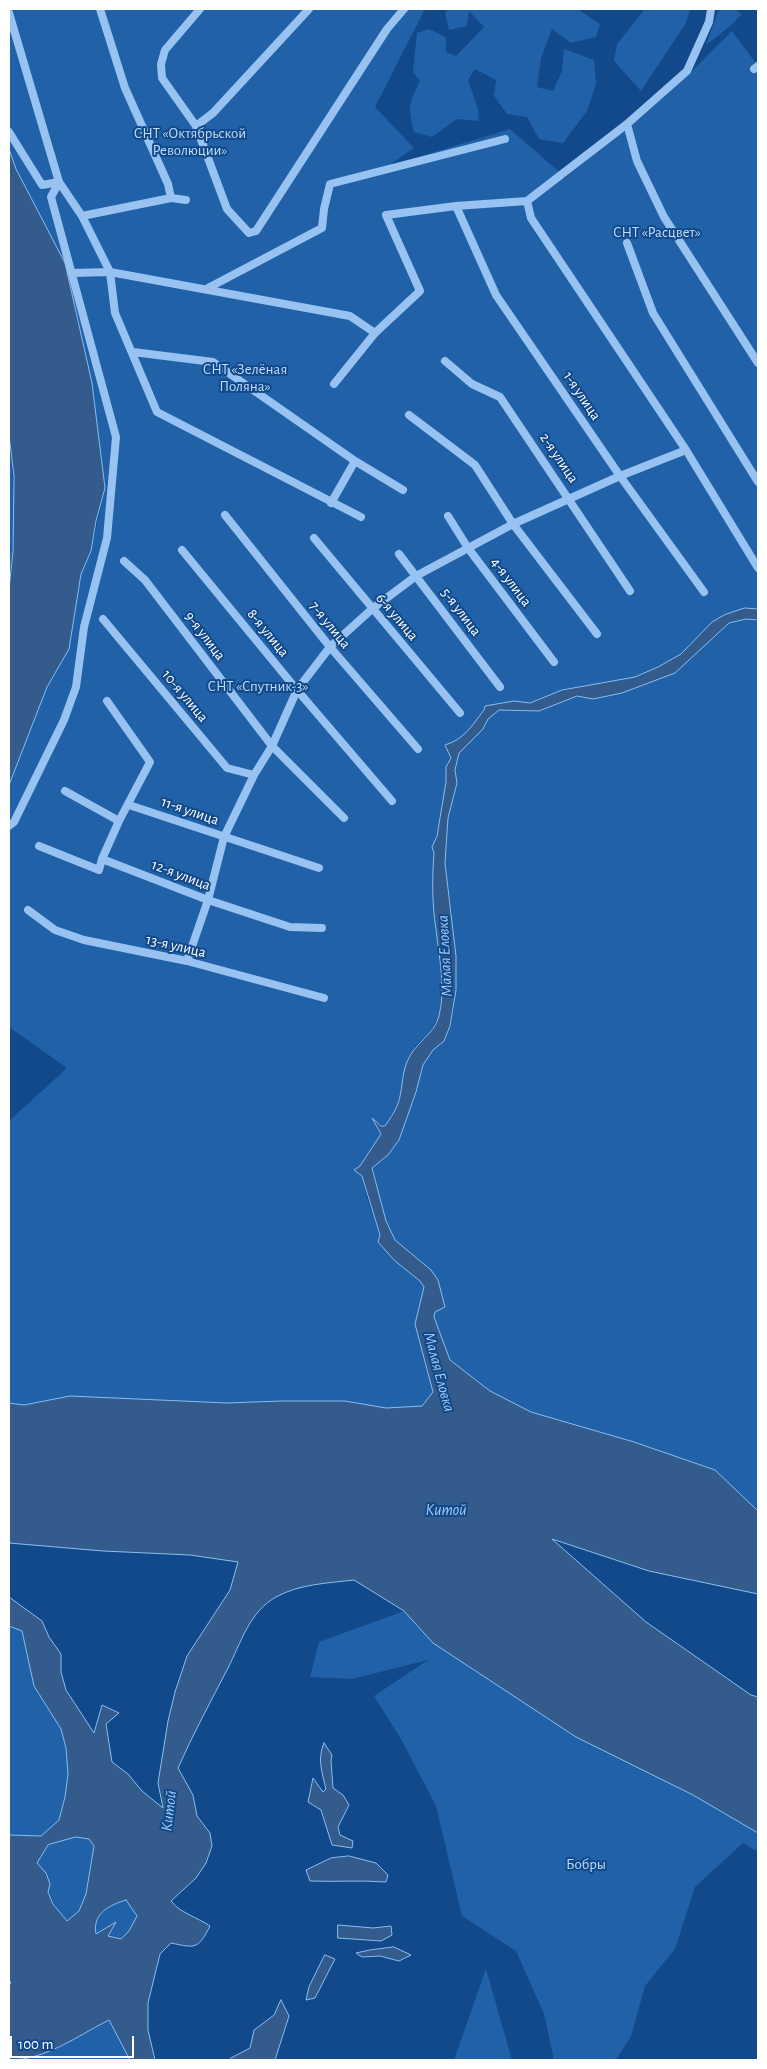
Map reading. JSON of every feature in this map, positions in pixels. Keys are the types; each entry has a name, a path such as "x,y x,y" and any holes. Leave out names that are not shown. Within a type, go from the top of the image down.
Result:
{"street":[{"path":"100,9 125,88 168,184 171,198"},
{"path":"200,9 165,50 161,64 162,78 196,126 227,209 249,233 256,231 387,29 404,9"},
{"path":"196,126 213,113 309,9"},
{"path":"334,384 375,333 420,291 386,215 456,206 528,201 627,124 686,71 709,22 711,9"},
{"path":"9,13 59,182 82,216 110,272 115,313 157,412 361,518"},
{"path":"627,124 637,161 664,217 758,363"},
{"path":"9,132 42,185 59,182"},
{"path":"208,288 322,228 330,184 506,139"},
{"path":"9,826 14,822 60,728 76,687 84,627 107,538 116,437 51,197 59,182"},
{"path":"82,216 171,198 186,200"},
{"path":"528,201 531,218 686,450 758,568"},
{"name":"1-я улица","path":"456,206 496,296 620,476 704,592"},
{"path":"627,243 653,313 758,482"},
{"path":"72,273 110,272 208,288 350,316 375,333"},
{"path":"132,352 213,362 355,461 403,490"},
{"name":"2-я улица","path":"445,361 472,384 500,397 630,591"},
{"path":"409,415 475,465 514,524 597,634"},
{"path":"188,961 208,900 224,837 254,775 272,746 298,690 330,648 372,609 416,576 514,524 620,476 686,450"},
{"path":"331,503 355,461"},
{"name":"7-я улица","path":"225,515 330,648 418,749"},
{"name":"4-я улица","path":"448,516 468,548 554,662"},
{"name":"6-я улица","path":"314,538 460,713"},
{"name":"8-я улица","path":"182,550 392,801"},
{"name":"5-я улица","path":"399,554 500,687"},
{"name":"9-я улица","path":"124,561 145,580 272,746 344,818"},
{"name":"10-я улица","path":"103,619 226,768 254,775"},
{"path":"39,846 99,870 119,821 150,762 107,701"},
{"path":"65,791 119,821"},
{"name":"11-я улица","path":"129,805 319,868"},
{"name":"12-я улица","path":"102,859 208,900 290,928 322,928"},
{"name":"13-я улица","path":"28,910 55,930 84,940 188,961 324,998"}],"green space":[{"path":"9,9 425,9 375,107 414,148 388,166 510,129 557,170 564,179 683,80 732,31 755,62 758,60 758,609 745,608 712,622 681,654 635,677 562,690 530,703 518,703 484,710 468,733 455,742 447,751 451,758 448,764 445,796 437,835 432,847 434,853 433,867 441,962 442,989 439,1016 427,1035 415,1046 397,1106 385,1126 379,1123 375,1124 381,1134 360,1166 366,1195 380,1235 378,1242 395,1261 420,1281 424,1287 415,1324 433,1392 421,1406 386,1408 345,1401 227,1403 70,1396 24,1405 9,1403 9,1121 67,1068 9,1027 9,785 47,687 69,649 81,574 91,551 105,488 92,383 65,263 16,169 9,149"},
{"path":"448,9 577,9 600,24 596,37 571,43 552,29 541,58 537,87 553,91 562,71 564,49 594,60 596,84 587,111 563,143 539,139 527,117 507,114 494,96 496,80 475,69 468,80 478,109 479,121 457,119 432,137 414,132 410,106 420,81 413,72 417,33 429,29 446,37 446,52 456,56 484,27 469,11 467,26 449,30 445,13"},
{"path":"645,9 690,9 686,23 641,91 614,61 617,44"},
{"path":"719,9 734,9 742,14 706,45"},
{"path":"9,435 14,512 9,589"},
{"path":"746,619 758,620 758,1511 715,1470 634,1442 531,1412 490,1391 450,1360 435,1321 431,1270 395,1240 386,1221 372,1168 388,1155 399,1140 416,1092 423,1065 433,1050 444,1041 454,1009 452,914 445,863 448,818 457,783 455,770 459,753 483,729 488,719 499,710 539,711 577,696 593,699 622,693 713,638 729,623"},
{"name":"Бобры","path":"404,1611 433,1643 758,1833 758,1852 743,1843 695,1887 675,1949 645,1986 631,2036 616,2060 554,2060 544,2014 516,1951 462,1916 436,1806 401,1739 374,1696 428,1660 352,1679 310,1677 319,1642"},
{"path":"9,1626 22,1631 34,1686 61,1729 66,1748 68,1774 59,1820 41,1836 10,1835 9,1833"},
{"path":"76,1837 89,1839 94,1846 86,1894 79,1911 67,1921 54,1904 37,1863 48,1845"},
{"path":"126,1899 137,1916 129,1931 121,1939 107,1936 115,1923 96,1935 95,1927 99,1916 108,1908"},
{"path":"486,1969 512,2060 454,2060"},
{"path":"109,2020 130,2060 20,2060 56,2049"}],"water":[{"path":"9,149 16,169 65,263 92,383 105,488 96,521 91,551 81,574 69,649 47,687 9,785 9,589 13,551 14,476 9,435"},
{"name":"Китой","path":"745,608 758,609 758,620 746,619 729,623 675,673 622,693 593,699 577,696 539,711 499,710 488,719 483,729 459,753 455,770 457,783 448,818 445,863 456,956 456,990 450,1026 444,1041 433,1050 423,1065 416,1092 399,1140 388,1155 372,1168 386,1221 395,1240 431,1270 438,1280 445,1307 435,1312 434,1317 450,1360 490,1391 531,1412 634,1442 715,1470 758,1511 758,1594 649,1571 552,1539 646,1622 751,1695 758,1697 758,1833 693,1795 576,1737 433,1643 404,1611 354,1580 294,1589 267,1603 252,1619 178,1768 193,1795 197,1816 210,1833 212,1846 206,1863 196,1878 171,1901 184,1912 210,1926 199,1943 186,1946 171,1943 160,1954 148,2003 148,2030 155,2060 130,2060 109,2020 48,2052 23,2059 9,2060 9,1986 11,1982 9,1981 9,1833 10,1835 41,1836 59,1820 68,1774 66,1748 61,1729 34,1686 22,1631 9,1626 9,1597 42,1621 49,1637 61,1654 61,1672 66,1690 94,1733 102,1705 119,1713 106,1724 112,1762 128,1774 142,1791 163,1808 158,1783 168,1721 175,1692 187,1656 230,1590 238,1562 190,1555 103,1551 9,1543 9,1403 24,1405 70,1396 227,1403 345,1401 386,1408 422,1406 433,1392 415,1324 424,1287 420,1281 395,1261 378,1242 380,1235 362,1176 354,1170 360,1166 381,1134 372,1118 381,1126 385,1126 390,1119 399,1101 405,1067 410,1055 433,1029 439,1016 442,984 434,910 434,853 432,847 437,836 446,782 446,767 451,758 445,745 458,739 468,731 485,706 514,701 530,703 562,690 635,677 658,667 681,654 712,622 724,615","holes":["76,1837 89,1839 94,1846 86,1894 79,1911 67,1921 53,1904 48,1892 50,1884 46,1873 37,1863 48,1845","126,1900 137,1916 129,1931 121,1939 108,1936 116,1922 96,1934 95,1927 103,1911 114,1904"]},
{"path":"324,1743 332,1755 333,1788 343,1795 349,1805 338,1827 340,1835 353,1841 352,1848 332,1845 321,1810 308,1802 313,1778 323,1792 326,1789 321,1760"},
{"path":"349,1856 376,1863 388,1875 386,1882 310,1881 306,1870 331,1858"},
{"path":"338,1925 373,1928 391,1926 392,1935 381,1941 338,1938"},
{"path":"394,1947 411,1955 399,1961 380,1956 362,1957 356,1953 370,1950"},
{"path":"325,1955 335,1959 315,1998 306,2000 309,1987"},
{"path":"281,2000 289,2016 275,2060 230,2060 250,2048 254,2030 274,2015"}],"park label":[{"name":"СНТ «Октябрьской Революции»","path":"190,142"},
{"name":"СНТ «Расцвет»","path":"657,232"},
{"name":"СНТ «Зелёная Поляна»","path":"245,378"},
{"name":"СНТ «Спутник-3»","path":"258,686"}],"water label":[{"name":"Малая Еловка","path":"445,956"},
{"name":"Малая Еловка","path":"439,1372"}]}
